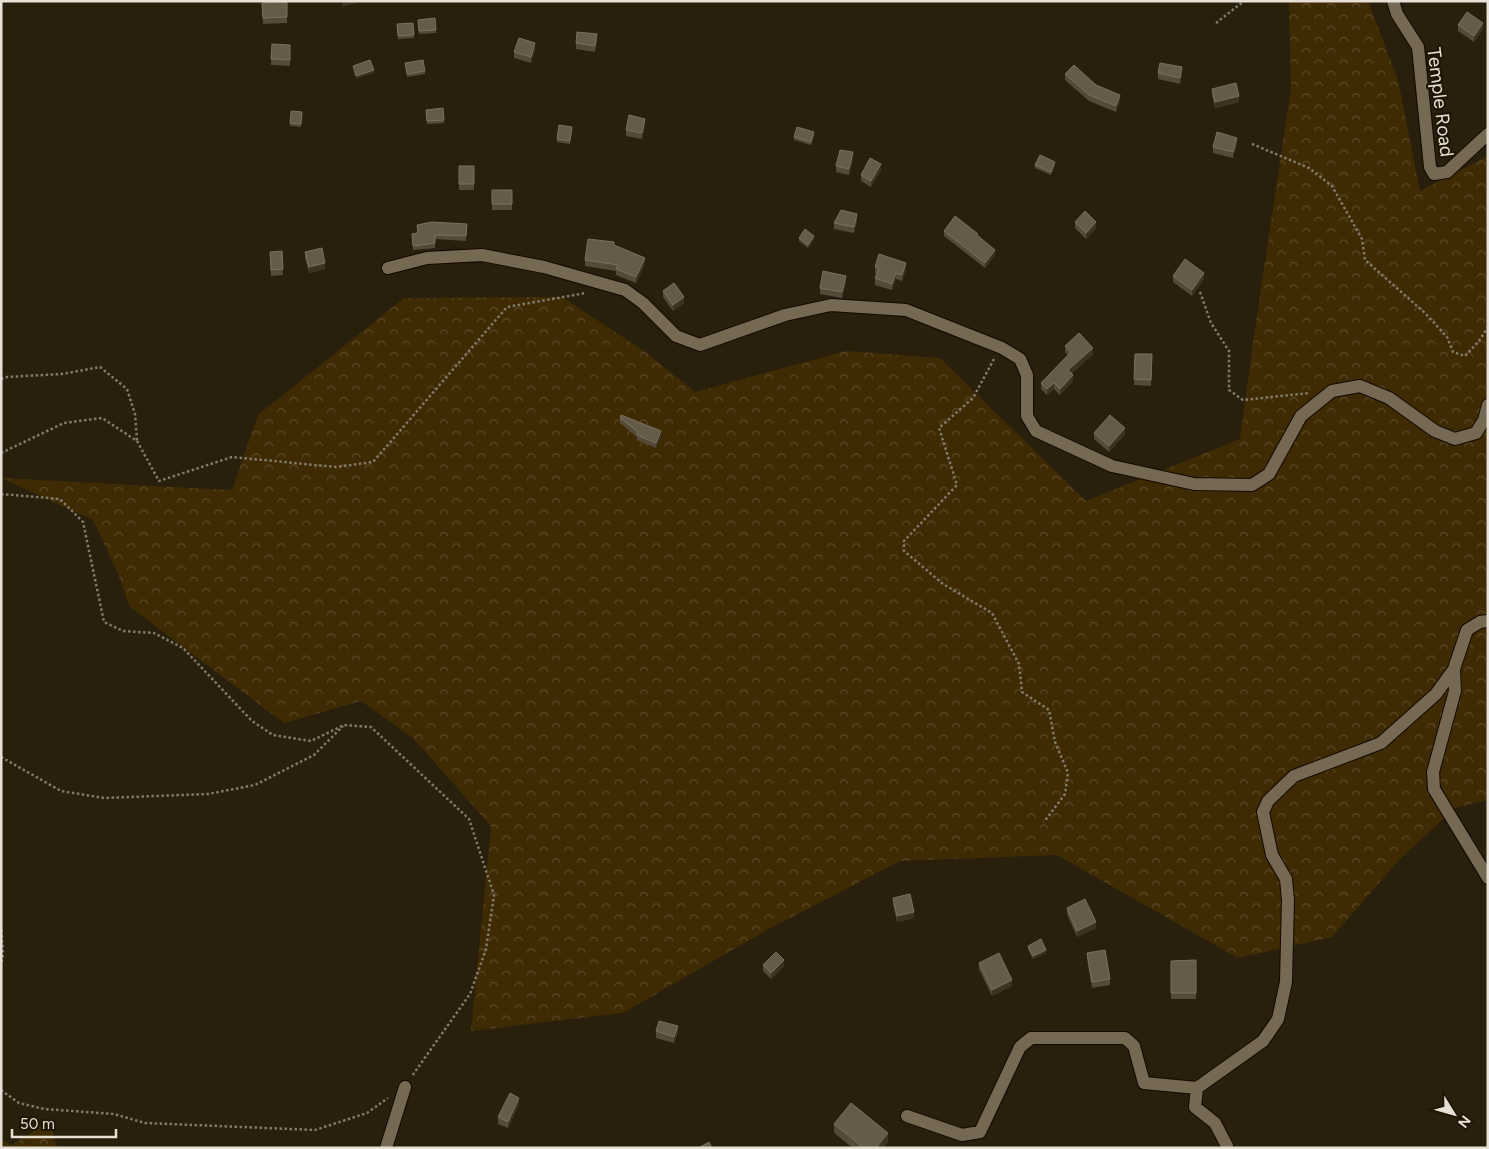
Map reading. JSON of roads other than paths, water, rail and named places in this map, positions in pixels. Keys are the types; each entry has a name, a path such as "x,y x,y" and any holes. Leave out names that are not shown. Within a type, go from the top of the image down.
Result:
{"street":[{"name":"Temple Road","path":"1393,1 1397,14 1418,47 1430,167 1434,174 1447,172 1488,134"},
{"path":"388,268 427,258 482,255 544,266 625,290 643,303 676,336 700,345 785,315 831,305 906,310 1002,348 1020,359 1027,375 1027,416 1036,431 1112,466 1194,484 1252,485 1264,478 1269,474 1301,416 1332,391 1360,386 1388,398 1435,431 1455,439 1476,433 1484,420 1488,405"},
{"path":"1488,621 1480,622 1466,630 1454,670 1455,691 1433,772 1434,789 1488,878"},
{"path":"907,1116 962,1135 980,1132 1020,1047 1031,1038 1125,1038 1134,1046 1144,1083 1197,1088 1263,1041 1278,1019 1286,982 1288,900 1286,879 1272,855 1263,812 1268,801 1294,776 1381,743 1436,694 1454,670"},
{"path":"386,1148 405,1087"},
{"path":"1197,1088 1195,1107 1215,1123 1227,1148"}]}
